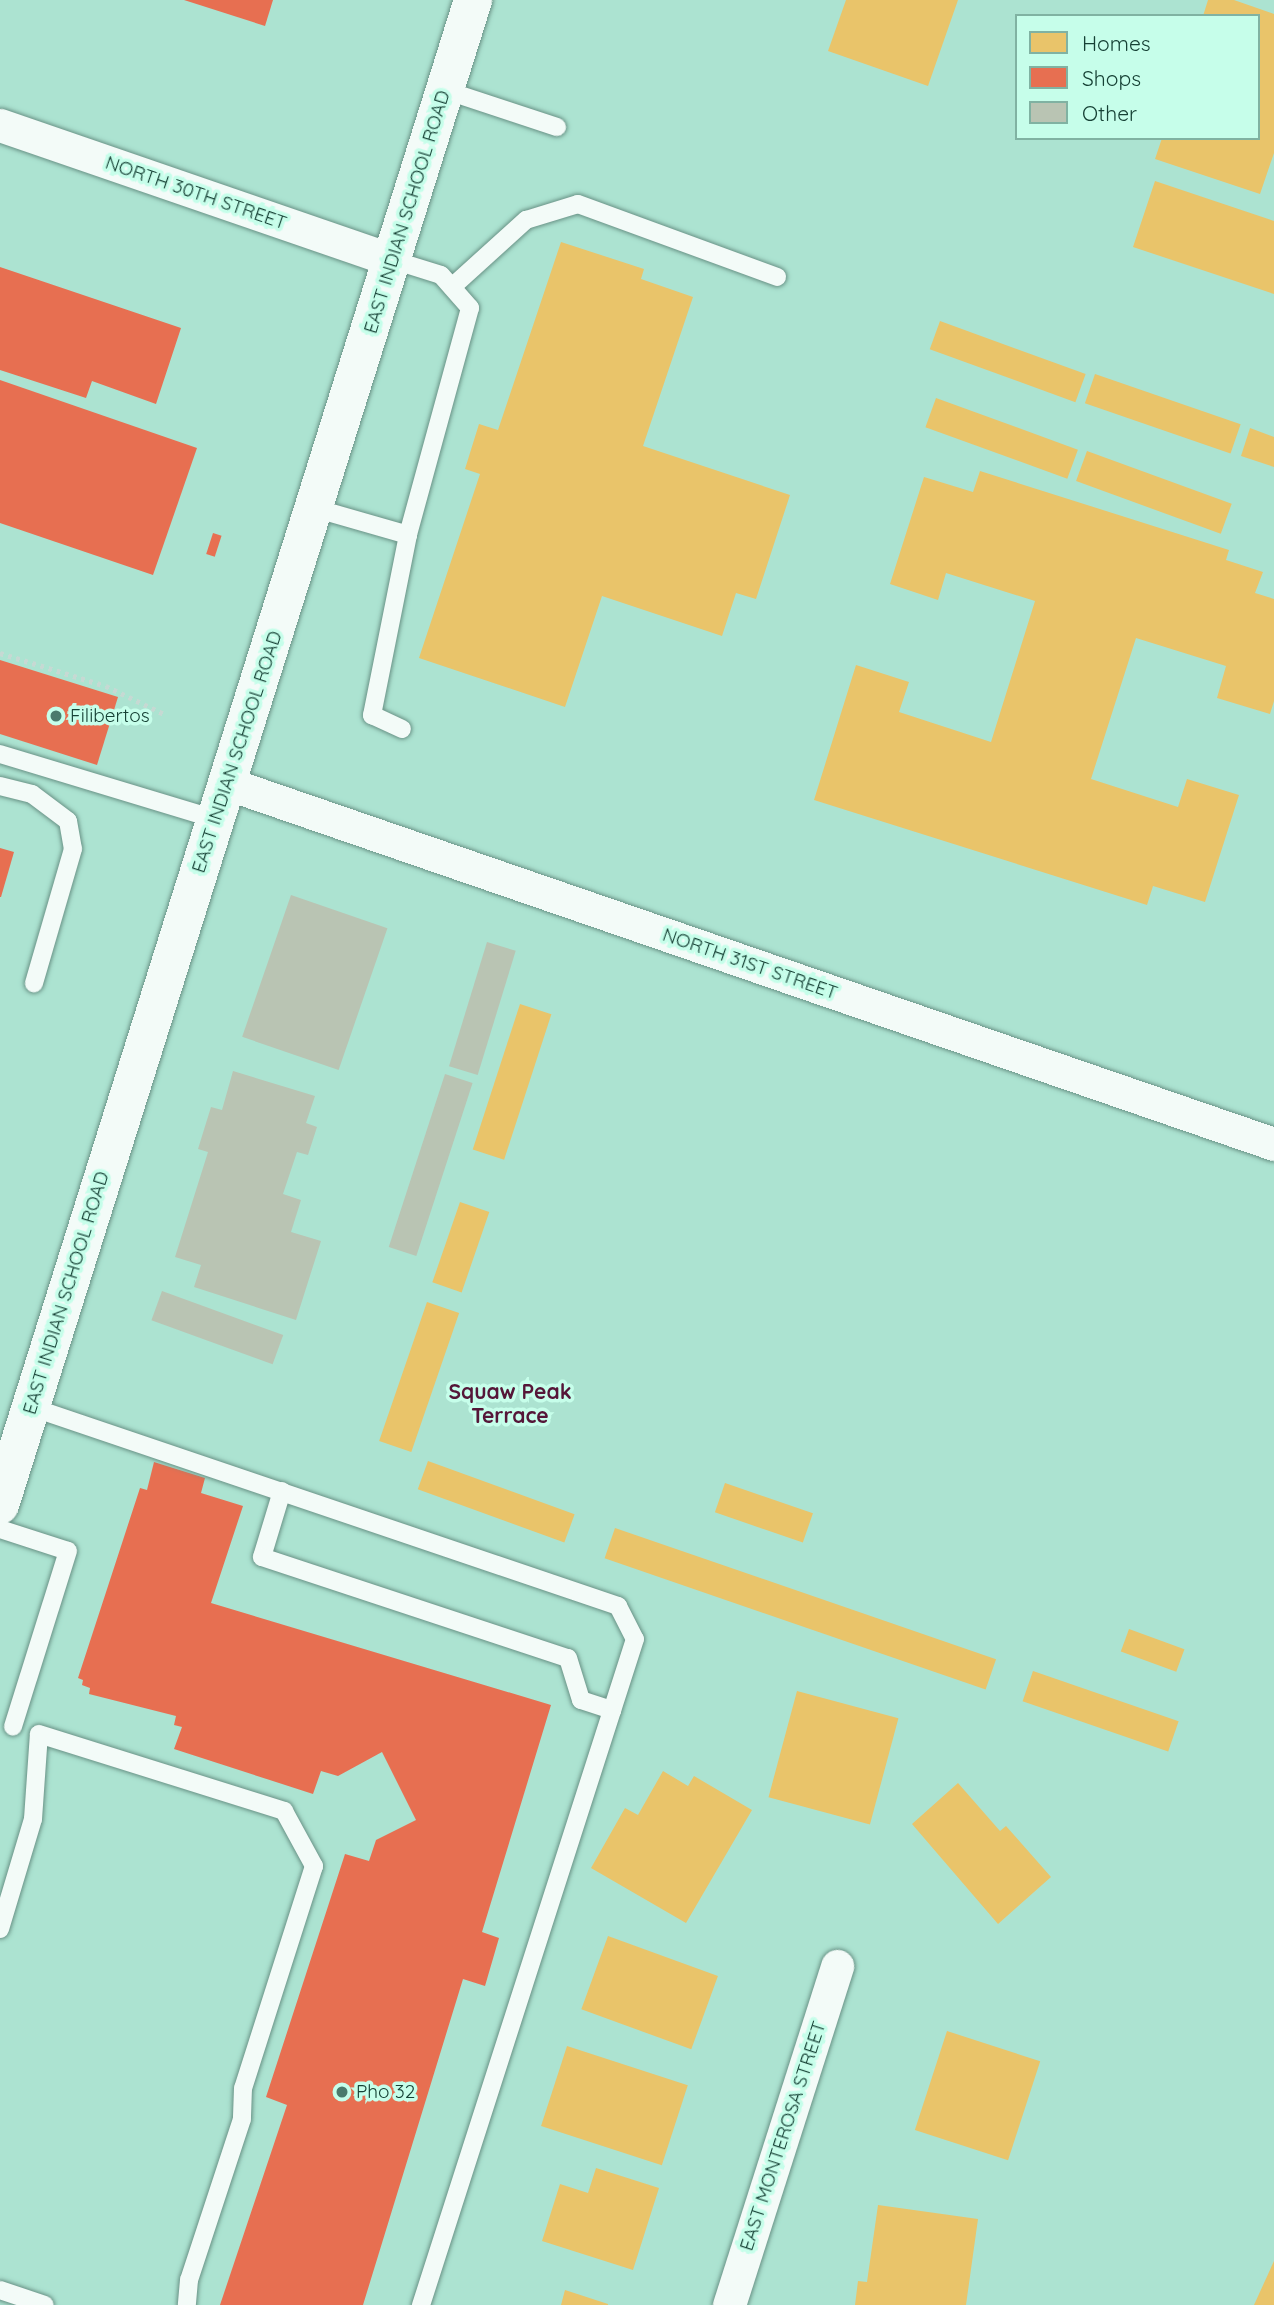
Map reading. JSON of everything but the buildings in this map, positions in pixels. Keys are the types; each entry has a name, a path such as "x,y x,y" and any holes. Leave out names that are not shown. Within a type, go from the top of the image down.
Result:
{"main road":[{"name":"EAST INDIAN SCHOOL ROAD","path":"0,1505 473,0"}],"street":[{"name":"NORTH 30TH STREET","path":"0,125 393,260"},
{"name":"NORTH 31ST STREET","path":"226,783 1274,1143"},
{"name":"EAST MONTEROSA STREET","path":"729,2305 836,1966"}],"lane":[{"path":"445,90 557,127"},
{"path":"452,287 526,220 578,204 777,277"},
{"path":"393,260 441,275 470,308 408,535 372,715 402,729"},
{"path":"314,508 408,535"},
{"path":"0,754 215,819"},
{"path":"0,786 32,794 68,821 74,849 34,983"},
{"path":"31,1407 618,1605 635,1639 421,2305"},
{"path":"282,1490 262,1557 568,1658 581,1700 612,1710"},
{"path":"0,1529 68,1550 7,1725 284,1811 314,1866 243,2088 242,2119 190,2280 187,2305"},
{"path":"0,1929 33,1819 39,1734"},
{"path":"0,2290 45,2305"}],"path":[{"path":"0,653 106,686 164,714"}],"place":[{"name":"Filibertos","path":"56,716"},
{"name":"Pho 32","path":"342,2092"}],"district":[{"name":"Squaw Peak Terrace","path":"510,1403"}]}
